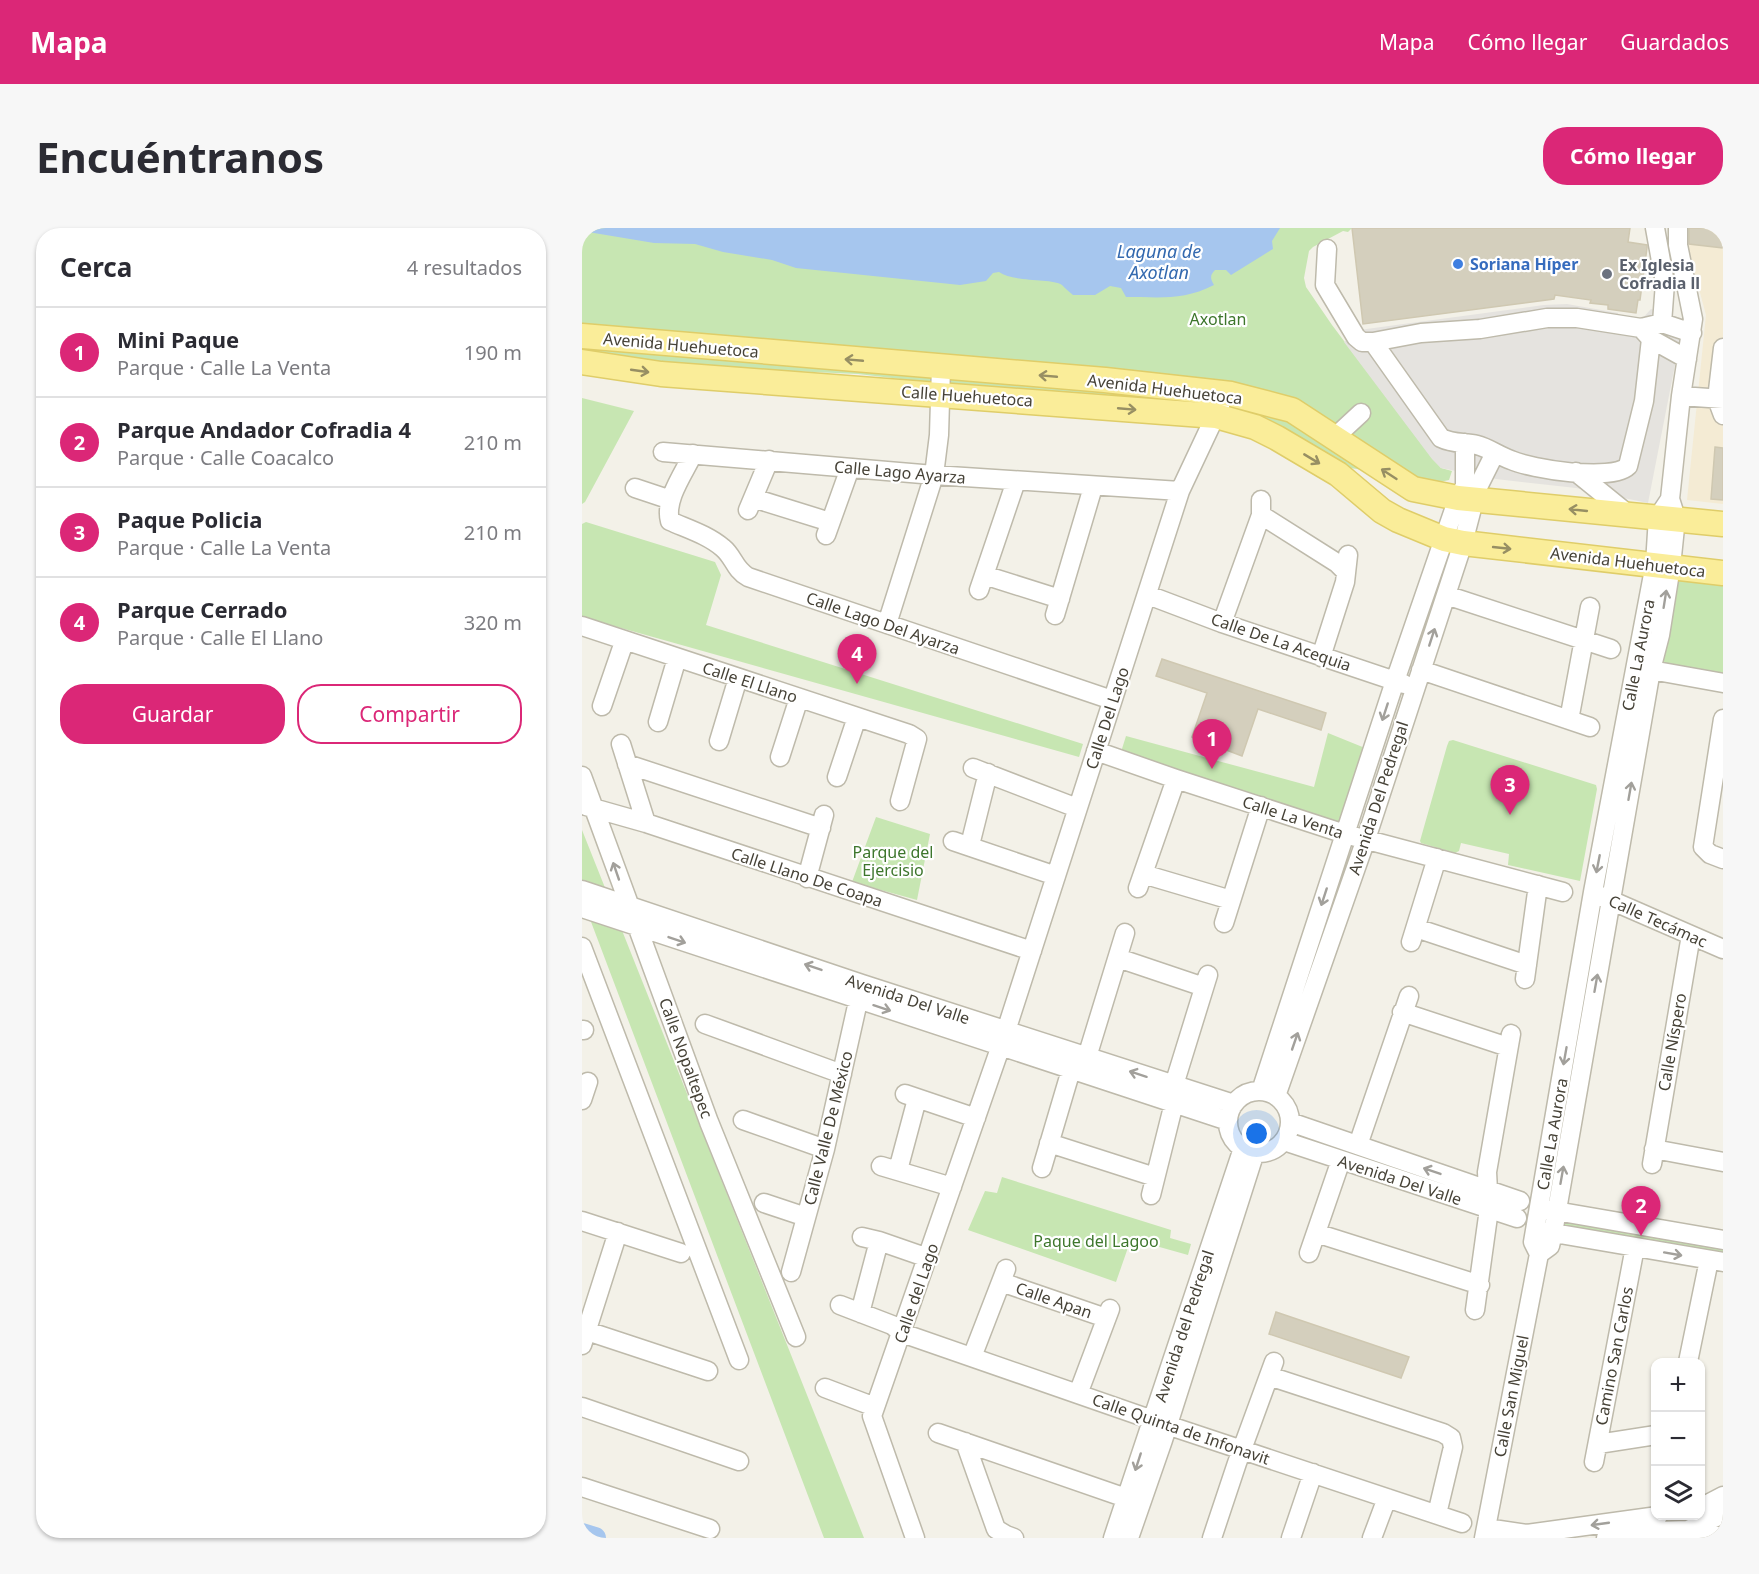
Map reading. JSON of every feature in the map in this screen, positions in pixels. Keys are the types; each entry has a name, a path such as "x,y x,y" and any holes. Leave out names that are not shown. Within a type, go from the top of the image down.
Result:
{"main road":[{"name":"Avenida Huehuetoca","path":"582,336 1105,380 1226,394 1292,410 1413,489 1469,493 1629,515 1668,512 1721,523"},
{"name":"Calle Huehuetoca","path":"582,362 661,374 1216,416 1255,427 1338,474"},
{"name":"Avenida Huehuetoca","path":"1338,474 1382,511 1398,520 1454,541 1723,573"}],"street":[{"path":"1655,228 1665,283 1662,323"},
{"name":"Calle La Aurora","path":"1544,1231 1611,900 1651,670 1660,635 1668,512 1681,396 1692,333 1692,310 1679,253 1678,228"},
{"path":"1327,249 1324,285 1356,337 1362,342 1421,333 1480,329 1547,318 1577,318 1646,333 1687,359"},
{"path":"1662,323 1692,333"},
{"path":"1646,333 1662,323"},
{"path":"1373,342 1441,438 1450,443 1482,448 1527,466 1596,474 1627,468 1644,401 1646,333"},
{"path":"1681,396 1721,404 1723,348"},
{"path":"887,624 934,475 941,367"},
{"name":"Calle Del Lago","path":"1003,1039 1180,491 1226,394"},
{"path":"1334,438 1361,413"},
{"path":"1469,493 1482,448"},
{"path":"1469,493 1482,448"},
{"name":"Calle Lago Ayarza","path":"663,452 1093,487 1180,491"},
{"path":"635,488 671,500 693,454"},
{"path":"769,460 751,504 828,529 850,468"},
{"path":"1576,472 1629,515"},
{"path":"1016,481 981,583 1058,607 1093,487"},
{"name":"Avenida Del Pedregal","path":"1269,1093 1345,834 1395,681 1454,541 1469,493"},
{"name":"Calle Lago Del Ayarza","path":"671,500 668,514 670,521 713,540 726,550 739,571 748,577 1112,700"},
{"path":"1222,623 1261,508 1336,563 1347,564 1345,582 1321,657"},
{"name":"Avenida Del Pedregal","path":"1269,1093 1366,839 1446,595 1454,541"},
{"name":"Calle La Aurora","path":"1548,1210 1593,892 1663,565"},
{"name":"Calle De La Acequia","path":"1148,595 1222,623 1414,687"},
{"path":"1446,595 1611,649"},
{"path":"1569,720 1590,607"},
{"name":"Calle El Llano","path":"582,626 624,642 909,734 917,739 900,801"},
{"path":"602,706 624,642"},
{"path":"658,722 677,658"},
{"path":"1421,670 1590,727"},
{"path":"1651,670 1723,683"},
{"path":"719,741 738,678"},
{"path":"780,757 799,698"},
{"path":"837,777 857,717"},
{"path":"1723,719 1702,847 1710,854 1723,859"},
{"path":"621,744 646,823"},
{"name":"Calle La Venta","path":"1096,751 1345,834 1563,892"},
{"path":"627,764 822,822 807,878"},
{"path":"1056,876 962,843 981,770 1077,808"},
{"name":"Calle Nopaltepec","path":"582,776 588,807 637,926 709,1122 796,1337"},
{"path":"1176,779 1140,881 1231,900"},
{"path":"1224,923 1261,806"},
{"name":"Calle Llano De Coapa","path":"588,807 646,823 1032,951"},
{"path":"1437,858 1414,935 1526,972 1538,885"},
{"name":"Avenida Del Valle","path":"582,890 860,992"},
{"name":"Calle Tecámac","path":"1593,892 1723,949"},
{"name":"Avenida Del Valle","path":"582,908 860,992 1003,1039 1087,1057 1174,1094 1231,1113"},
{"path":"1087,1057 1125,933"},
{"name":"Calle Níspero","path":"1690,935 1653,1157 1723,1162"},
{"path":"582,947 739,1360"},
{"path":"1118,958 1206,981 1174,1094 1151,1195"},
{"name":"Calle Valle De México","path":"791,1272 825,1149 860,992"},
{"path":"1358,1145 1405,1004 1510,1041 1487,1172 1488,1200 1480,1285 1475,1310"},
{"path":"705,1024 842,1074"},
{"name":"Avenida Del Valle","path":"1003,1039 1071,1070 1174,1094"},
{"name":"Calle del Lago","path":"915,1538 872,1416 1003,1039"},
{"path":"1042,1168 1071,1070"},
{"path":"582,1100 588,1082"},
{"path":"1269,1093 1284,1103 1289,1112 1289,1132 1284,1141 1271,1150 1249,1150 1232,1136 1231,1113 1246,1094 1269,1093"},
{"path":"952,1187 889,1168 911,1097 976,1118"},
{"path":"743,1120 825,1149"},
{"name":"Avenida Del Valle","path":"1290,1122 1358,1145 1488,1200"},
{"name":"Avenida Del Valle","path":"1284,1141 1341,1160 1519,1209"},
{"path":"1049,1143 1155,1177"},
{"name":"Avenida del Pedregal","path":"1129,1538 1160,1423 1249,1150"},
{"path":"1309,1253 1341,1160"},
{"path":"764,1203 806,1217"},
{"path":"1548,1210 1723,1240"},
{"path":"582,1221 681,1253"},
{"path":"1544,1231 1716,1261 1689,1358"},
{"name":"Calle San Miguel","path":"1492,1533 1539,1254 1550,1246 1544,1231"},
{"path":"618,1232 584,1338 708,1371"},
{"path":"1316,1233 1480,1285"},
{"path":"860,1313 870,1239 928,1258"},
{"name":"Camino San Carlos","path":"1635,1247 1598,1443 1651,1436"},
{"name":"Calle Apan","path":"972,1357 1004,1276 1108,1313 1078,1394"},
{"name":"Calle Quinta de Infonavit","path":"840,1305 892,1326 902,1333 1160,1423 1462,1523"},
{"path":"1212,1538 1272,1369 1451,1438 1453,1447 1437,1514"},
{"path":"825,1388 875,1407"},
{"path":"582,1407 739,1461"},
{"name":"Avenida del Pedregal","path":"1113,1538 1126,1498 1160,1423"},
{"path":"938,1432 1126,1498"},
{"path":"965,1442 996,1529 1014,1538"},
{"path":"1594,1462 1598,1443"},
{"path":"1291,1538 1313,1473"},
{"path":"582,1487 710,1529"},
{"path":"1705,1506 1723,1496"},
{"path":"1375,1532 1387,1498"},
{"path":"1688,1530 1723,1514"},
{"path":"1606,1538 1656,1528"},
{"path":"1492,1533 1527,1534 1656,1528 1688,1530 1723,1536"}],"shaded area":[{"path":"1686,228 1723,228 1723,504 1687,500 1706,315 1687,244"},
{"path":"1567,304 1618,313 1618,316 1641,320 1651,309 1684,319 1648,503 1576,488 1496,479 1441,468 1344,342 1359,330 1544,305"}],"green space":[{"name":"Axotlan","path":"582,228 1352,228 1309,251 1304,278 1306,287 1432,458 1441,468 1452,471 1449,480 1440,482 1344,467 1282,430 1011,392 858,374 696,367 582,353"},
{"path":"582,398 634,411 582,504"},
{"path":"586,522 715,562 721,575 706,625 1083,744 1079,757 582,617 582,524"},
{"path":"1672,579 1723,583 1723,679 1657,669"},
{"path":"1328,733 1365,748 1340,824 1121,752 1126,736 1314,787"},
{"path":"1453,740 1596,785 1580,881 1508,865 1509,854 1461,843 1459,851 1455,853 1421,843 1447,746 1449,741"},
{"name":"Parque del Ejercisio","path":"876,817 930,834 917,900 852,882"},
{"path":"582,830 864,1538 824,1538 582,898"},
{"name":"Paque del Lagoo","path":"1002,1177 1171,1230 1170,1238 1191,1244 1188,1255 1131,1239 1116,1282 968,1230 985,1191 997,1193"},
{"path":"1558,1214 1723,1244 1723,1257 1559,1228"}],"water":[{"name":"Laguna de Axotlan","path":"582,228 1280,228 1272,241 1273,249 1231,275 1226,270 1215,270 1211,277 1214,285 1203,290 1181,296 1126,297 1121,288 1110,286 1095,295 1073,295 1057,283 1014,278 999,272 993,273 986,281 960,285 796,268 772,260 723,252 695,244 654,243 582,231"}],"building":[{"name":"Soriana Híper","path":"1352,228 1630,228 1628,242 1647,245 1640,300 1638,300 1636,313 1608,309 1608,305 1590,303 1591,300 1555,295 1554,299 1363,324"},
{"path":"1689,228 1723,228 1723,248 1689,244"},
{"path":"1715,447 1723,448 1723,500 1711,499"},
{"path":"1162,659 1326,713 1321,730 1258,709 1242,756 1192,737 1207,693 1156,676"},
{"path":"1276,1312 1409,1357 1401,1378 1269,1334"}],"waterway":[{"path":"582,1534 595,1538"}],"place":[{"name":"Soriana Híper","path":"1458,264"},
{"name":"Ex Iglesia Cofradia ll","path":"1607,274"},
{"name":"Parque Cerrado","path":"857,684"},
{"name":"Mini Paque","path":"1212,769"},
{"name":"Paque Policia","path":"1510,815"},
{"name":"Parque Andador Cofradia 4","path":"1641,1236"}]}
